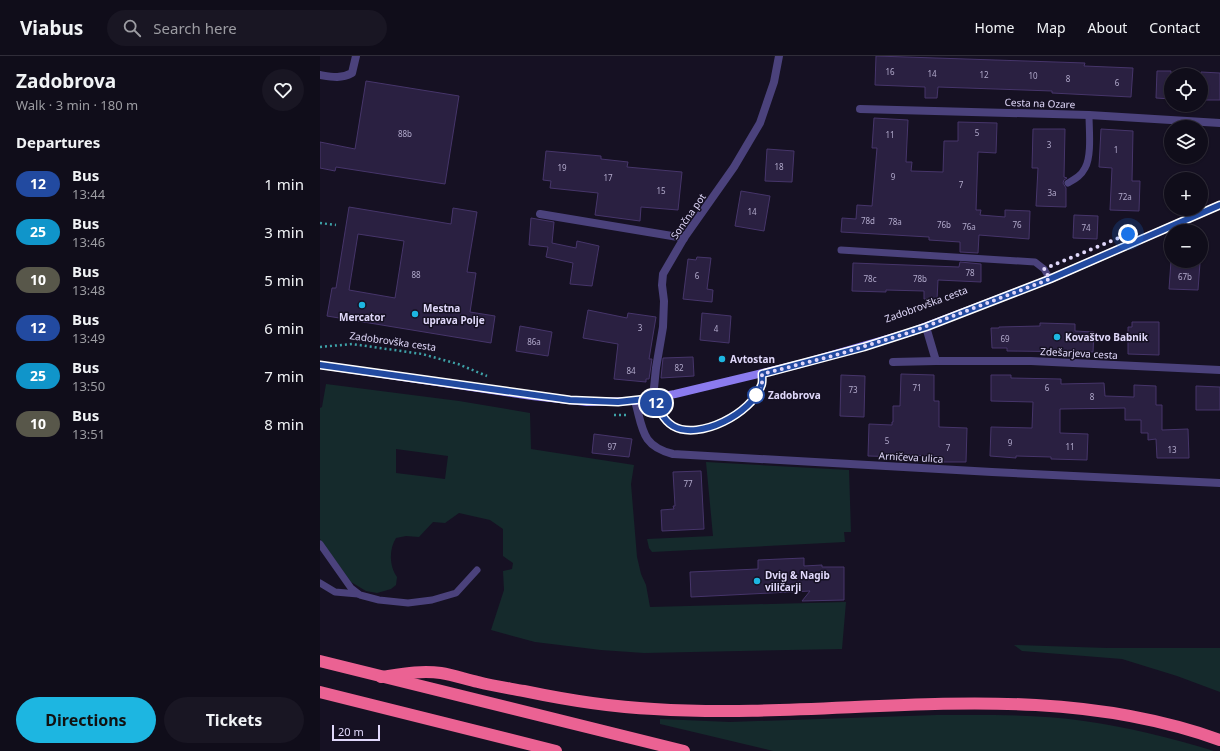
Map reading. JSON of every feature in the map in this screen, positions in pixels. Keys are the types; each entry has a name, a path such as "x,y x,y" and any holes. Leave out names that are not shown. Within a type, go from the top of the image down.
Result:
{"highway":[{"path":"320,661 684,751"},
{"path":"381,677 409,673 439,673 569,700 668,710 740,711 958,703 1044,705 1087,709 1130,716 1173,726 1220,740"},
{"path":"320,692 556,751"}],"main road":[{"name":"Zadobrovška cesta","path":"320,365 564,400 587,402 634,401 654,398 698,390 762,374 864,347 926,327 1050,279 1220,205"}],"street":[{"path":"320,75 344,78 352,74 356,56"},
{"name":"Sončna pot","path":"654,398 656,368 663,327 663,274 684,238 734,168 760,123 774,82 779,56"},
{"name":"Cesta na Ozare","path":"860,109 1089,115 1220,123"},
{"path":"540,214 684,238"},
{"path":"926,327 936,361"},
{"name":"Zdešarjeva cesta","path":"893,362 1031,361 1220,370"},
{"name":"Arničeva ulica","path":"634,401 644,435 654,447 662,452 673,454 984,472 1220,483"}],"lane":[{"path":"1068,183 1078,178 1085,168 1088,155 1089,115"},
{"path":"841,250 1035,262 1044,269 1050,279"},
{"path":"654,398 664,418 672,425 680,429 707,429 734,417 747,406 762,386 762,374"},
{"path":"320,544 351,588 359,594"},
{"path":"320,583 335,592 359,594 379,600 408,603 432,600 456,594 477,570"}],"path":[{"path":"320,223 336,225"},
{"name":"Zadobrovška cesta","path":"320,347 352,344 422,354 458,364 484,375"}],"green space":[{"path":"326,384 459,401 530,413 531,449 634,465 631,484 637,557 641,574 646,585 650,607 846,602 842,649 644,653 601,650 535,642 491,630 504,590 503,571 512,569 513,563 503,556 503,529 490,520 459,513 445,523 433,522 419,537 406,536 396,538 391,552 391,563 397,577 396,585 391,589 377,593 366,591 351,582 320,539 320,408 322,407","holes":["396,449 448,456 445,479 396,473"]},
{"path":"706,462 849,470 851,532 844,532 845,542 652,552 649,548 647,539 713,536"},
{"path":"1014,645 1107,648 1220,648 1220,692 1177,676 1122,659 1022,651"},
{"path":"937,715 1029,716 1084,721 1150,733 1214,751 773,751 660,724 660,719 730,722"}],"building":[{"path":"876,56 1085,63 1084,66 1133,68 1131,97 1052,93 1052,91 938,87 937,98 925,98 925,87 875,85"},
{"path":"1157,71 1164,71 1164,99 1156,98"},
{"path":"1208,72 1220,73 1220,100 1208,100"},
{"path":"366,81 459,96 445,184 336,167 335,171 320,168 320,142 355,149"},
{"path":"874,118 908,120 906,162 912,162 911,171 943,172 944,141 958,141 958,122 997,123 996,153 978,152 976,210 981,210 980,215 1005,217 1005,210 1030,211 1029,239 979,235 978,253 960,252 960,242 929,240 929,237 841,232 842,218 856,219 857,205 872,206 877,148 872,148"},
{"path":"1033,129 1065,129 1064,177 1067,178 1063,183 1066,188 1066,207 1036,206 1038,168 1032,168"},
{"path":"1101,129 1133,131 1132,181 1140,181 1139,211 1110,210 1112,168 1099,167"},
{"path":"767,149 794,151 792,182 765,181"},
{"path":"546,151 601,156 601,159 628,162 627,167 682,172 678,210 641,207 640,221 595,215 598,193 550,188 551,181 543,180"},
{"path":"741,191 770,196 764,231 735,226"},
{"path":"349,207 451,224 453,208 477,212 467,272 476,273 470,312 495,316 491,343 327,316 332,288 336,288","holes":["358,234 404,241 395,298 349,290"]},
{"path":"1074,215 1098,216 1097,239 1073,238"},
{"path":"531,218 554,222 552,243 576,248 577,241 599,246 592,286 570,284 573,263 546,257 548,247 529,245"},
{"path":"697,257 711,258 707,289 713,290 712,302 683,299 688,259 696,260"},
{"path":"960,262 981,264 981,282 938,280 937,300 924,299 924,291 852,291 853,263 959,267"},
{"path":"1170,268 1200,268 1198,290 1169,289"},
{"path":"588,310 627,318 628,313 656,317 649,359 652,359 649,379 646,379 646,382 614,379 618,344 583,338"},
{"path":"702,313 731,316 729,343 700,340"},
{"path":"1132,322 1159,322 1159,355 1128,354 1128,327 1132,327"},
{"path":"1040,323 1075,324 1075,331 1094,332 1093,352 1007,351 1007,348 992,348 991,328 1040,326"},
{"path":"520,326 552,332 548,356 516,351"},
{"path":"693,357 694,376 661,378 663,358"},
{"path":"901,374 934,375 934,401 939,401 939,427 967,428 966,462 937,462 937,456 868,456 869,424 892,425 893,406 900,406"},
{"path":"841,375 865,376 864,417 840,416"},
{"path":"991,375 1011,375 1011,378 1061,379 1061,384 1104,383 1105,396 1134,397 1134,385 1156,386 1156,405 1162,405 1162,430 1188,429 1189,458 1157,458 1156,439 1148,440 1148,433 1141,433 1141,420 1125,420 1125,408 1060,409 1060,433 1088,434 1087,460 1051,459 1051,457 1016,456 1016,458 990,456 991,427 1032,428 1033,402 991,401"},
{"path":"1196,386 1220,387 1220,410 1196,410"},
{"path":"594,434 632,439 629,457 592,453"},
{"path":"701,471 704,529 662,531 661,510 674,509 673,506 675,506 673,472"},
{"name":"Dvig & Nagib viličarji","path":"804,558 804,566 822,565 822,567 844,567 844,600 802,601 810,591 691,597 690,572 758,569 758,560"}],"bus line":[{"name":"12","path":"320,365 532,396 587,402 618,402 654,398 664,418 672,425 680,429 707,429 734,417 747,406 762,386 762,374 864,347 926,327 1050,279 1220,205"}],"place":[{"name":"Mercator","path":"362,305"},
{"name":"Mestna uprava Polje","path":"415,314"},
{"name":"Kovaštvo Babnik","path":"1057,337"},
{"name":"Avtostan","path":"722,359"},
{"name":"Zadobrova","path":"756,395"},
{"name":"Dvig & Nagib viličarji","path":"757,581"}],"route":[{"path":"756,395 762,386 762,374 864,347 926,327 1050,279 1044,269 1128,234"}]}
